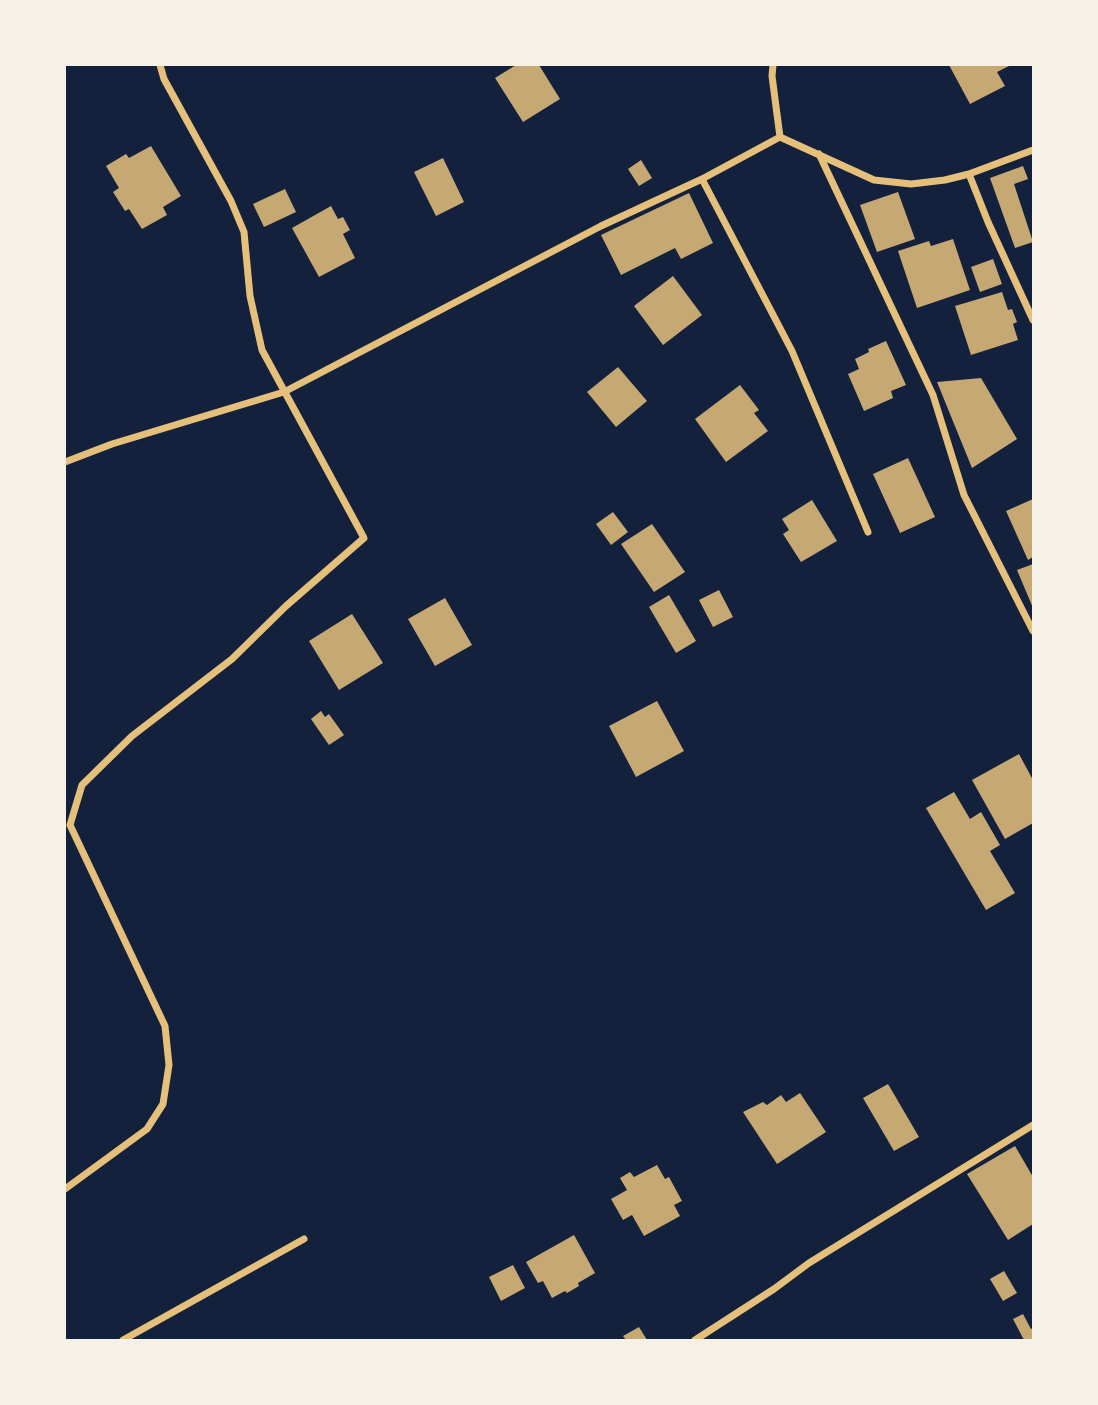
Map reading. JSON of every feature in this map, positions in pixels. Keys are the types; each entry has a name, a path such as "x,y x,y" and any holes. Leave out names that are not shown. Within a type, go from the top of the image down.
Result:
{"street":[{"path":"65,1189 147,1129 163,1104 169,1065 165,1026 70,825 82,785 132,736 232,659 286,606 364,538 262,350 250,296 244,232 231,201 164,79 160,65"},
{"path":"773,65 780,137"},
{"path":"65,462 111,444 284,391 601,226 702,179 780,137"},
{"path":"780,137 874,180 911,184 970,174 1033,150"},
{"path":"818,154 933,395 964,495 1033,631"},
{"path":"970,174 988,222 1033,320"},
{"path":"702,179 788,341 868,532"},
{"path":"695,1340 809,1263 1033,1125"},
{"path":"123,1340 304,1240"}],"building":[{"path":"516,65 539,65 560,99 523,122 495,78"},
{"path":"949,65 1011,65 997,72 1005,86 970,104"},
{"path":"151,146 181,196 163,207 167,215 142,229 129,209 125,211 113,192 119,188 106,166 126,154 129,158"},
{"path":"443,158 464,202 436,216 414,172"},
{"path":"641,160 652,178 639,186 628,169"},
{"path":"1023,166 1028,179 1014,184 1033,242 1015,248 990,178"},
{"path":"285,189 296,212 264,227 253,204"},
{"path":"898,192 915,239 877,252 860,205"},
{"path":"689,193 713,243 681,259 675,248 621,275 601,235"},
{"path":"331,206 338,219 343,217 350,230 343,234 355,258 319,277 292,228"},
{"path":"953,239 970,290 917,308 898,251 929,241 931,246"},
{"path":"993,259 1002,284 980,292 971,267"},
{"path":"673,276 702,315 663,345 634,306"},
{"path":"1002,292 1008,310 1012,309 1017,322 1013,324 1018,340 971,355 955,306"},
{"path":"886,341 906,385 891,391 893,398 864,411 848,374 859,369 855,359 869,352 868,349"},
{"path":"618,367 647,401 616,427 587,392"},
{"path":"981,378 1017,439 972,468 937,382"},
{"path":"740,385 759,410 754,413 768,431 726,462 695,419"},
{"path":"908,458 935,517 900,533 873,474"},
{"path":"1033,499 1033,557 1028,560 1006,511"},
{"path":"812,500 837,541 801,562 783,534 789,530 782,519"},
{"path":"613,512 628,532 611,545 596,524"},
{"path":"652,524 685,572 654,592 621,544"},
{"path":"1033,564 1033,608 1017,570"},
{"path":"719,590 733,617 713,627 699,600"},
{"path":"669,595 696,641 676,653 649,607"},
{"path":"445,598 472,645 435,666 408,619"},
{"path":"352,614 383,663 339,690 309,641"},
{"path":"657,701 684,751 636,777 609,726"},
{"path":"321,711 325,717 329,714 344,735 329,745 311,719"},
{"path":"1019,754 1033,780 1033,823 1005,839 972,780"},
{"path":"954,792 970,819 981,812 1000,845 990,851 1015,893 986,910 926,808"},
{"path":"888,1084 919,1137 894,1151 863,1098"},
{"path":"800,1093 826,1132 777,1164 743,1112 763,1102 767,1105 781,1095 786,1102"},
{"path":"1015,1146 1033,1177 1033,1224 1008,1240 967,1174"},
{"path":"657,1165 665,1179 669,1177 682,1201 674,1205 680,1216 644,1236 632,1215 623,1220 611,1199 627,1190 620,1178 630,1172 634,1177"},
{"path":"574,1235 595,1273 567,1293 565,1291 552,1298 543,1281 538,1283 526,1262"},
{"path":"513,1265 525,1288 501,1301 489,1277"},
{"path":"1004,1271 1017,1293 1003,1301 990,1279"},
{"path":"1023,1314 1031,1329 1033,1328 1033,1340 1024,1340 1013,1319"},
{"path":"639,1327 647,1340 626,1340 623,1336"}]}
